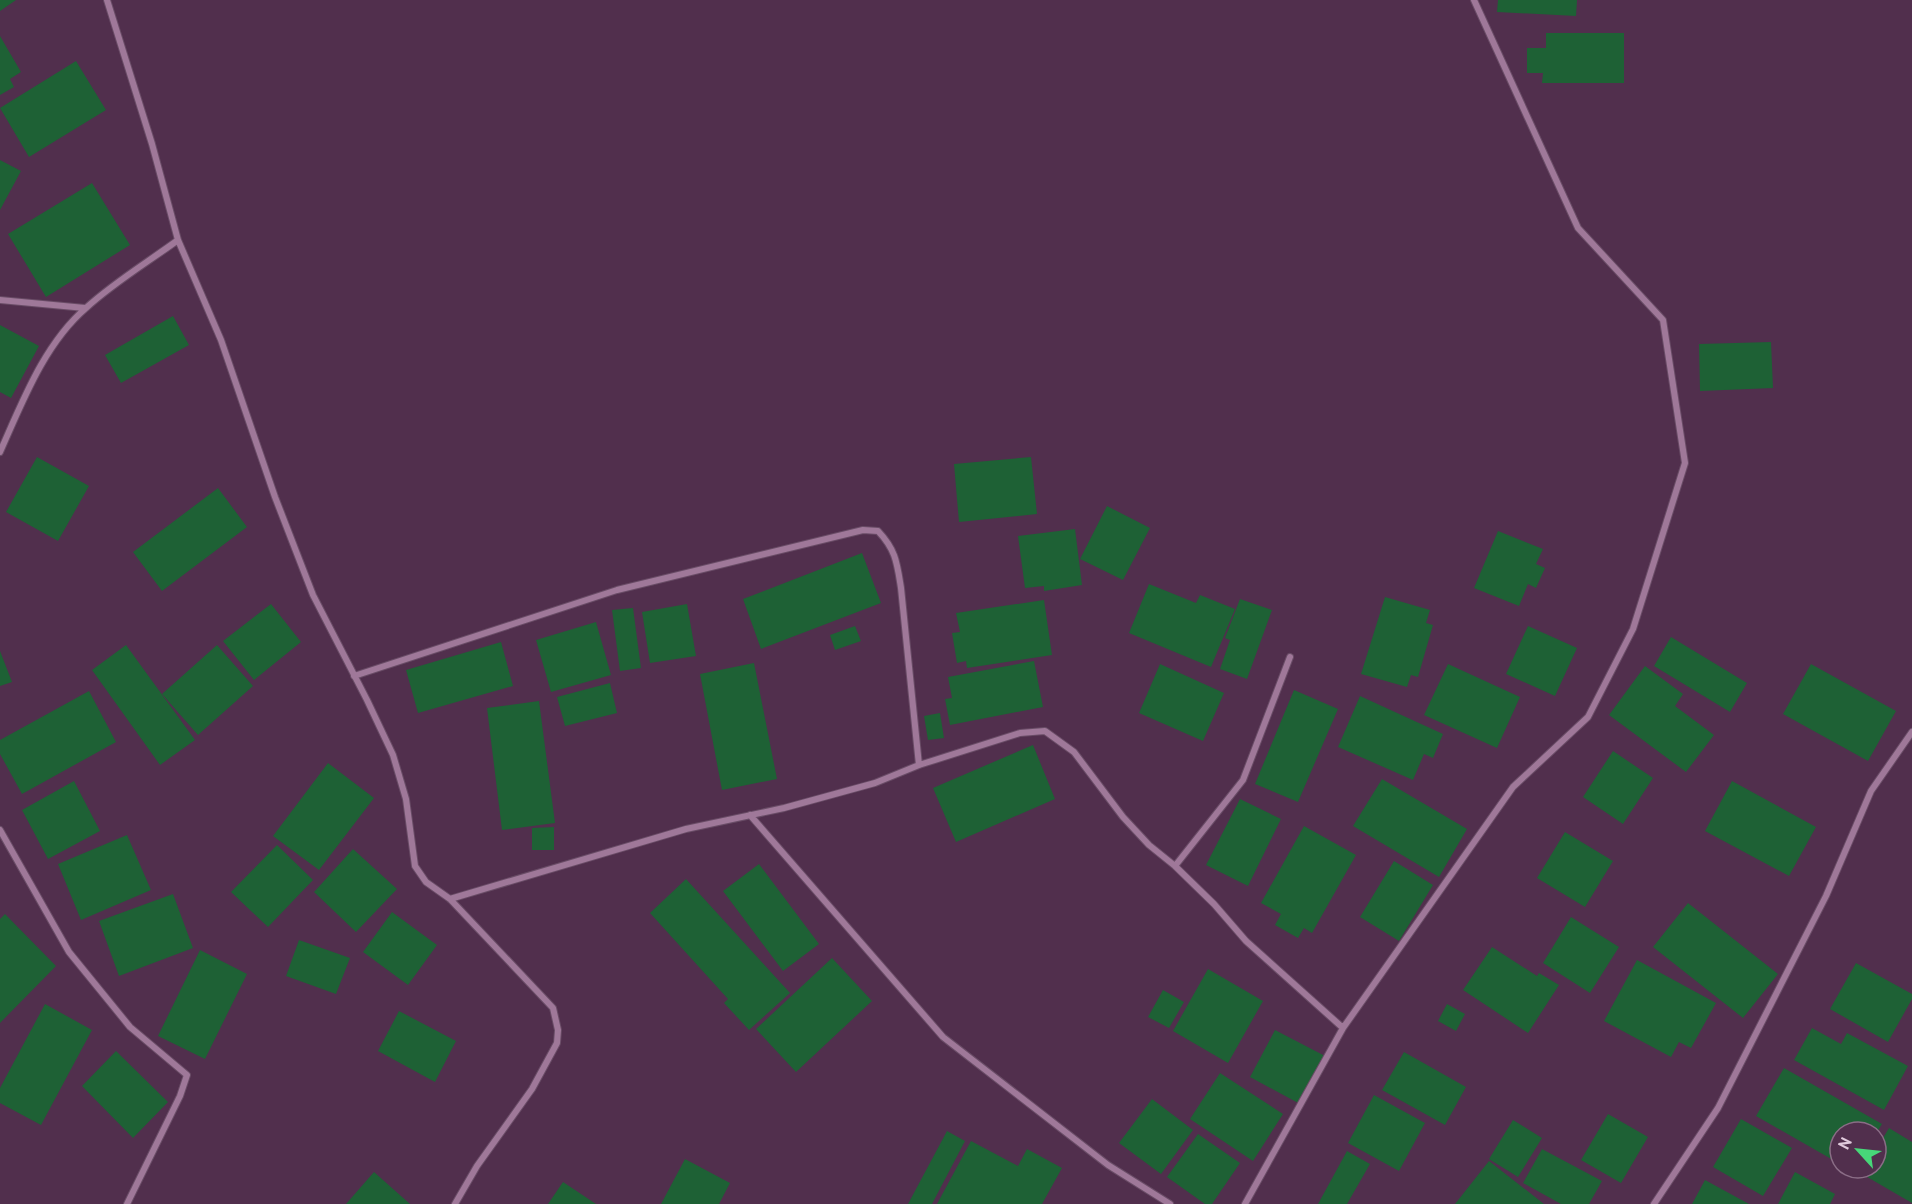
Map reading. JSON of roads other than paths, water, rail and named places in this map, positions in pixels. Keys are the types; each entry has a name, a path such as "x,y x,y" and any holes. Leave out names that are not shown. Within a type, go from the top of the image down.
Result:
{"street":[{"path":"107,0 152,144 178,240 221,340 275,497 313,595 393,756 406,799 415,866 426,882 450,899 553,1008 558,1030 557,1042 532,1089 477,1166 455,1204"},
{"path":"1245,1204 1343,1028 1513,787 1588,717 1633,629 1684,463 1663,320 1578,228 1474,0"},
{"path":"0,452 23,401 55,342 85,308 178,240"},
{"path":"0,300 85,308"},
{"path":"354,676 617,590 862,530 878,531 890,544 897,562 919,765"},
{"path":"1175,866 1243,780 1290,657"},
{"path":"450,899 686,829 784,808 875,783 919,765 1020,733 1046,731 1074,752 1123,817 1149,845 1175,866 1214,904 1246,941 1343,1028"},
{"path":"1654,1204 1718,1108 1826,896 1871,791 1912,732"},
{"path":"750,815 943,1037 1108,1164 1170,1204"},
{"path":"0,830 69,952 130,1027 187,1075 180,1096 126,1204"}]}
